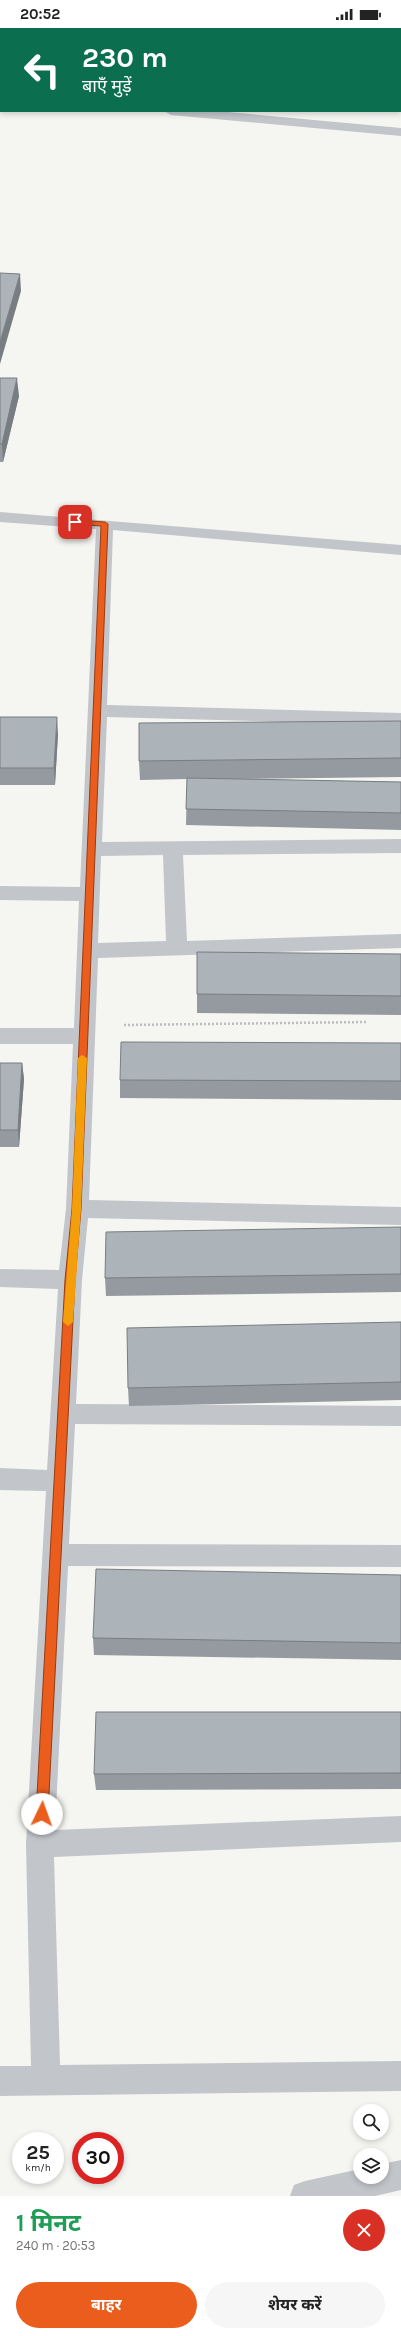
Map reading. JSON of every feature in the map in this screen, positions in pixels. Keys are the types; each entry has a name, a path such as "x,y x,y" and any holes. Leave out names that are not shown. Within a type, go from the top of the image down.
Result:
{"street":[{"path":"186,112 401,132"},
{"path":"0,517 105,524 401,550"},
{"path":"46,2080 40,1844 70,1280 77,1209 83,1031 99,711 105,524"},
{"path":"99,711 401,718"},
{"path":"92,849 401,846"},
{"path":"173,848 177,948"},
{"path":"0,893 90,894"},
{"path":"87,951 401,941"},
{"path":"0,1036 83,1031"},
{"path":"77,1209 401,1216"},
{"path":"0,1278 70,1280"},
{"path":"64,1414 401,1416"},
{"path":"0,1478 60,1481"},
{"path":"56,1555 401,1556"},
{"path":"40,1844 401,1829"},
{"path":"0,2081 401,2076"},
{"path":"305,2196 401,2175"}],"path":[{"path":"83,1031 368,1022"}],"building":[{"path":"0,273 20,274 0,342"},
{"path":"0,378 17,378 2,444 0,444"},
{"path":"0,717 57,717 54,768 0,768"},
{"path":"401,721 401,758 139,761 139,723"},
{"path":"187,778 401,782 401,813 186,809"},
{"path":"197,952 401,954 401,996 197,994"},
{"path":"121,1042 401,1043 401,1081 120,1080"},
{"path":"0,1063 22,1063 18,1130 0,1130"},
{"path":"401,1227 401,1274 105,1278 106,1232"},
{"path":"401,1322 401,1382 128,1388 127,1328"},
{"path":"96,1569 401,1575 401,1643 93,1638"},
{"path":"96,1712 401,1712 401,1773 94,1774"}],"slow traffic":[{"path":"68,1322 70,1280 77,1209 82,1058"}],"route":[{"path":"42,1814 70,1280 77,1209 83,1042 99,711 105,524 75,522"}]}
